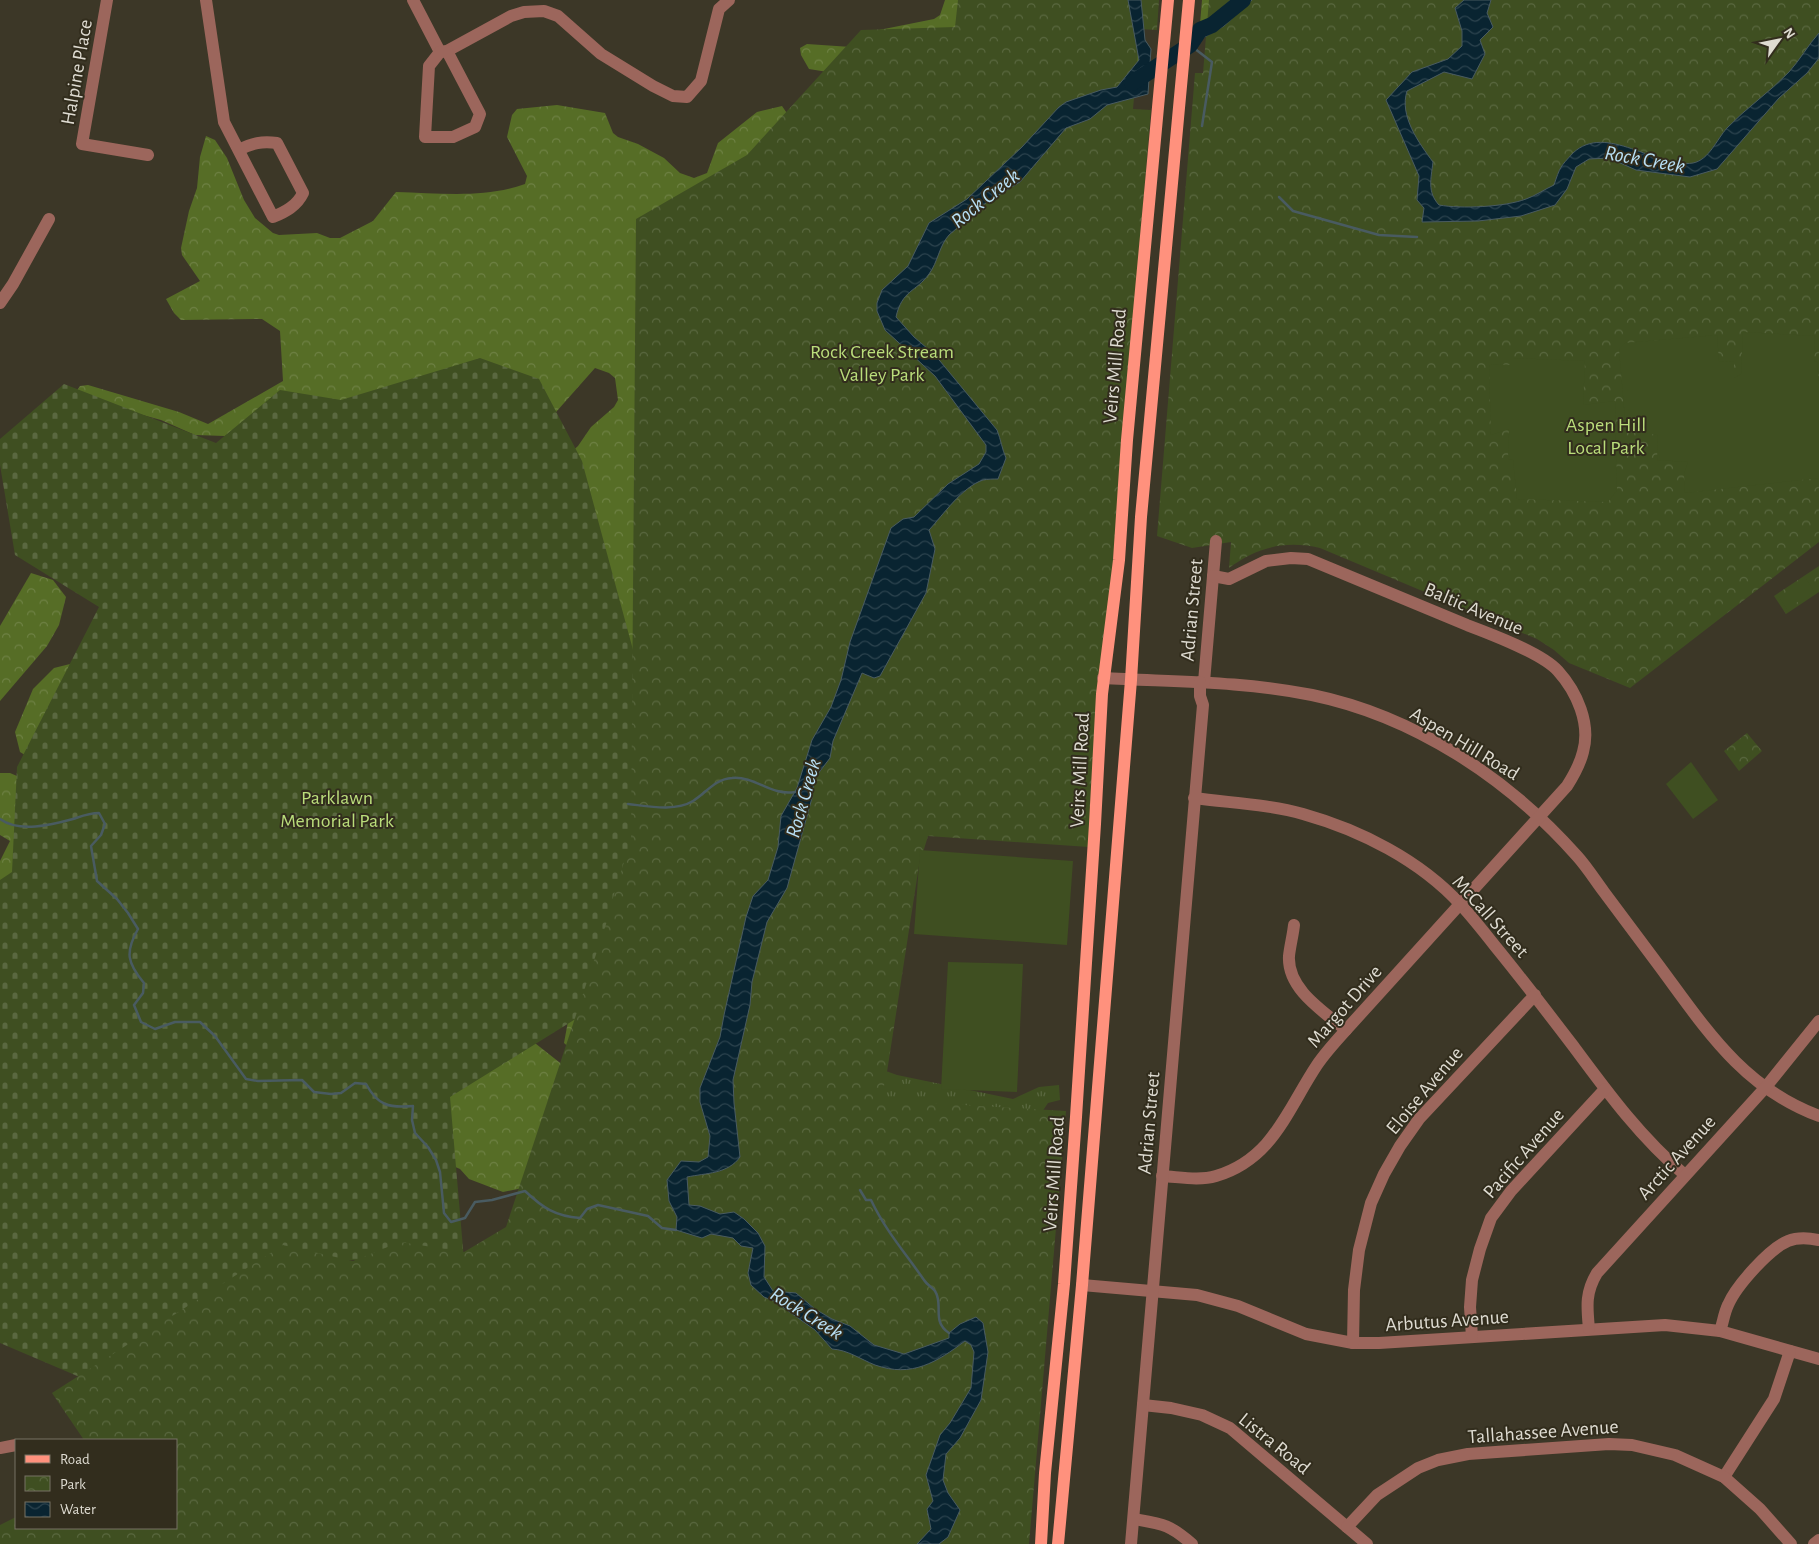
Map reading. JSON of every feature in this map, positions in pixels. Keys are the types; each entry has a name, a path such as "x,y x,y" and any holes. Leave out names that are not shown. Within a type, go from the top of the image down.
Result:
{"main road":[{"name":"Veirs Mill Road","path":"1041,1543 1045,1473 1059,1334 1076,1117 1104,678 1119,560 1127,440 1168,0"},
{"name":"Veirs Mill Road","path":"1058,1544 1082,1285 1131,680 1141,517 1184,72 1189,0"},
{"path":"1059,1334 1077,1337"},
{"path":"1041,1543 1058,1544"}],"street":[{"name":"Halpine Place","path":"107,0 82,144 148,155"},
{"path":"206,0 224,122 273,217 284,212 300,200 303,193 277,143 264,141 251,144 239,150"},
{"path":"413,0 444,52 480,114 475,127 453,137 425,137 429,66 444,52 511,16 524,12 544,11 558,16 601,54 653,86 673,96 687,97 701,81 719,9 729,0"},
{"path":"0,303 17,278 49,219"},
{"name":"Adrian Street","path":"1131,1544 1194,798 1203,705 1207,697 1204,682 1216,541"},
{"name":"Baltic Avenue","path":"1213,576 1229,579 1266,561 1291,558 1308,559 1492,635 1541,658 1558,670 1577,697 1585,729 1584,750 1577,769 1567,786 1539,818"},
{"name":"Aspen Hill Road","path":"1104,678 1204,682 1312,695 1351,706 1392,721 1428,738 1477,767 1519,798 1578,857 1721,1048 1765,1088 1790,1104 1819,1116"},
{"name":"McCall Street","path":"1194,798 1272,807 1340,826 1374,841 1429,877 1461,904 1535,995 1641,1134 1661,1155 1685,1175"},
{"name":"Margot Drive","path":"1162,1176 1200,1178 1215,1176 1238,1167 1256,1156 1272,1138 1318,1064 1346,1030 1539,818"},
{"path":"1294,925 1289,958 1293,980 1305,995 1346,1030"},
{"name":"Eloise Avenue","path":"1353,1343 1354,1290 1359,1250 1371,1203 1384,1174 1400,1146 1419,1119 1535,995"},
{"name":"Arctic Avenue","path":"1589,1329 1587,1300 1592,1281 1597,1273 1765,1088 1819,1021"},
{"name":"Pacific Avenue","path":"1472,1337 1470,1307 1472,1280 1491,1218 1511,1191 1605,1089"},
{"path":"1720,1331 1727,1305 1738,1287 1776,1248 1789,1241 1799,1239 1819,1240"},
{"name":"Arbutus Avenue","path":"1082,1285 1197,1295 1238,1306 1306,1334 1353,1343 1665,1325 1690,1326 1720,1331 1819,1359"},
{"path":"1724,1477 1774,1399 1790,1351"},
{"name":"Listra Road","path":"1143,1405 1171,1408 1202,1416 1230,1428 1367,1544"},
{"name":"Tallahassee Avenue","path":"1347,1527 1377,1495 1402,1477 1438,1460 1468,1454 1609,1444 1632,1445 1676,1454 1724,1477 1760,1509 1791,1544"},
{"path":"0,1448 15,1445"},
{"path":"1134,1519 1164,1524 1178,1532 1192,1544"},
{"path":"1814,1544 1819,1540"}],"green space":[{"path":"945,0 1128,0 1139,60 1126,77 613,1086 564,1043 571,1005 551,470 578,446 591,427 614,407 618,400 615,378 609,373 595,368 541,429 256,422 225,436 195,435 161,420 88,400 76,392 80,386 88,385 179,412 208,424 283,381 280,331 262,319 181,320 174,313 166,299 200,281 182,255 181,248 189,211 197,188 200,157 206,136 215,140 227,158 244,200 255,218 273,233 279,235 317,233 330,238 340,238 373,221 396,192 478,193 510,189 525,184 527,176 507,137 512,115 517,109 557,105 605,113 613,133 618,137 638,144 664,158 680,173 694,178 707,173 718,143 757,112 782,106 797,128 840,74 809,69 801,55 800,48 807,44 851,47 864,33 934,19 940,15"},
{"name":"Rock Creek Stream Valley Park","path":"958,0 1159,0 1157,30 1140,29 1133,109 1151,110 1089,847 928,836 920,859 881,1100 1066,1111 1029,1544 0,1544 0,1525 15,1518 15,1529 178,1529 178,1439 83,1439 52,1393 283,1245 353,1261 400,1242 464,1252 506,1227 613,903 612,901 631,839 636,219 747,155 861,30 955,27"},
{"path":"1202,0 1231,0 1200,24"},
{"name":"Aspen Hill Local Park","path":"1209,0 1819,0 1819,542 1630,688 1569,663 1537,639 1320,548 1295,545 1272,547 1250,555 1229,568 1231,542 1192,548 1157,536 1195,73 1203,73"},
{"path":"1743,332 1815,336 1814,361 1817,362 1819,381 1819,478 1685,493 1684,474 1688,462 1657,460 1658,435 1626,431 1619,349 1625,343 1717,335 1719,361 1734,362 1734,378 1741,374"},
{"name":"Parklawn Memorial Park","path":"480,358 539,379 582,461 639,672 652,783 611,997 450,1097 464,1260 317,1260 89,1381 0,1343 0,880 12,872 17,767 99,607 15,555 0,465 0,439 64,384 216,443 280,390 341,400"},
{"path":"1512,358 1585,361 1583,405 1615,401 1617,490 1608,502 1517,499 1513,460 1508,459 1509,429 1491,435 1489,364 1512,365"},
{"path":"1819,566 1819,592 1786,614 1774,596"},
{"path":"31,573 53,580 66,597 59,625 47,646 0,701 0,626"},
{"path":"1806,579 1814,591 1787,609 1779,597"},
{"path":"70,664 40,764 20,752 15,732 33,689 54,668"},
{"path":"1747,733 1762,751 1739,771 1724,751"},
{"path":"1691,762 1718,800 1693,819 1666,784"},
{"path":"0,773 10,773 31,782 526,1036 578,1077 573,1178 503,1192 469,1179 460,1169 0,894 0,861 10,841 0,835"},
{"path":"920,850 1073,861 1067,945 914,934"},
{"path":"948,962 1023,964 1017,1092 941,1089"},
{"path":"861,1062 897,1075 1013,1099 1039,1087 1059,1085 1060,1100 1048,1103 1031,1128 881,1146"}],"water":[{"path":"1128,0 1141,0 1145,40 1151,49 1148,94 1107,105 1090,119 1066,128 1020,182 987,202 949,235 929,274 906,296 899,308 896,317 914,337 935,355 997,430 1006,458 998,479 983,480 968,489 953,502 929,530 935,549 926,593 880,676 874,678 862,673 833,741 830,758 814,779 812,798 787,888 767,922 752,982 750,1005 733,1080 740,1157 735,1163 723,1170 687,1177 689,1205 700,1206 720,1214 734,1212 758,1233 765,1246 764,1277 773,1291 796,1293 815,1309 832,1319 850,1326 874,1345 904,1354 949,1338 949,1333 960,1324 976,1317 983,1323 988,1352 981,1400 960,1438 946,1454 943,1480 948,1493 960,1510 948,1537 939,1544 917,1544 931,1529 927,1509 933,1501 926,1475 940,1435 950,1423 971,1388 974,1352 971,1345 965,1341 923,1366 901,1370 888,1369 849,1353 832,1349 815,1330 774,1301 764,1297 751,1285 748,1273 753,1248 741,1246 733,1238 711,1234 702,1238 676,1230 677,1217 669,1201 667,1180 681,1161 699,1162 708,1157 710,1136 700,1102 700,1088 720,1037 746,917 753,896 768,880 778,847 781,816 797,788 812,740 831,707 841,680 850,642 891,528 903,519 914,517 948,484 979,464 986,452 986,445 935,376 885,330 877,311 877,303 882,290 908,266 929,223 967,199 1022,147 1059,107 1066,102 1101,90 1117,87 1139,60"},
{"path":"1231,0 1252,0 1224,26 1201,39 1200,24"},
{"path":"1464,0 1491,0 1487,13 1493,27 1480,40 1485,54 1472,79 1444,72 1407,91 1405,100 1408,119 1412,129 1433,162 1431,190 1439,205 1459,207 1483,206 1507,204 1529,198 1554,185 1565,161 1573,153 1586,145 1600,142 1616,144 1663,160 1679,163 1699,161 1708,154 1734,121 1789,72 1819,33 1819,58 1807,73 1779,98 1717,169 1690,177 1636,170 1609,158 1589,159 1576,167 1567,189 1555,205 1521,216 1478,221 1422,222 1424,208 1417,200 1419,176 1386,100 1412,72 1448,59 1462,46 1462,31 1455,8"}],"waterway":[{"name":"Rock Creek","path":"1132,83 1190,45 1200,30 1212,25 1243,0"},
{"path":"1190,45 1212,62 1202,126"},
{"path":"1279,197 1293,211 1379,235 1417,237"},
{"path":"628,804 661,807 678,806 693,801 721,781 732,778 741,778 778,791 795,792"},
{"path":"0,819 16,826 26,827 55,824 99,813 105,824 101,835 91,846 97,881 117,899 138,929 131,944 130,957 134,969 144,983 143,993 134,1005 141,1022 155,1029 175,1022 200,1022 215,1036 246,1079 258,1081 302,1080 314,1092 331,1094 341,1093 355,1083 366,1084 375,1097 385,1104 391,1106 413,1106 412,1120 415,1133 428,1147 436,1160 440,1172 444,1213 451,1222 465,1218 475,1202 492,1200 525,1191 550,1210 563,1215 580,1218 587,1209 598,1205 648,1216 662,1228 676,1230"},
{"path":"860,1190 866,1200 871,1200 896,1242 925,1282 935,1291 940,1323 949,1333"}]}
